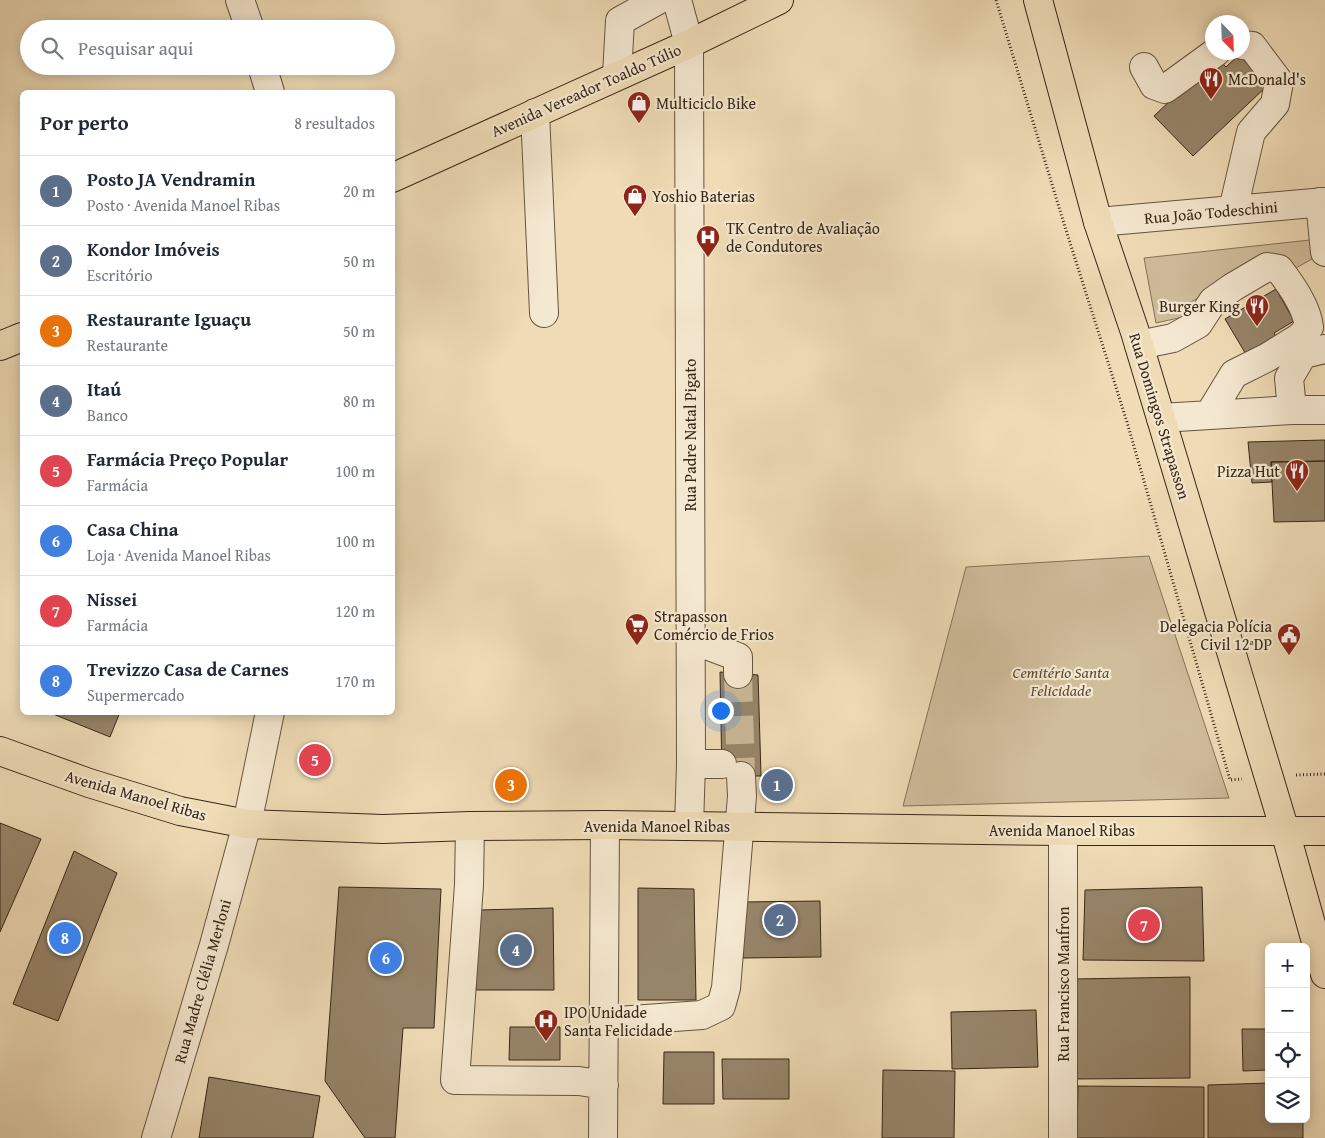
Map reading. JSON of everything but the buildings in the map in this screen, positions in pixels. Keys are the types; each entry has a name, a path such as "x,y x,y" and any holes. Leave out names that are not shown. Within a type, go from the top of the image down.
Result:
{"main road":[{"name":"Rua Domingos Strapasson","path":"1038,0 1098,222 1139,345 1325,974"},
{"name":"Avenida Vereador Toaldo Túlio","path":"395,177 690,44 767,3"},
{"path":"0,346 20,337"},
{"name":"Avenida Manoel Ribas","path":"0,751 89,783 180,811 248,824 383,829 605,825 1063,831 1325,831"}],"street":[{"path":"240,0 247,20"},
{"path":"618,76 620,22 658,0"},
{"name":"Rua Padre Natal Pigato","path":"677,0 690,44 691,764 689,826"},
{"path":"1233,210 1251,132 1275,104 1278,82 1250,46"},
{"path":"1144,67 1154,85 1166,89 1205,60"},
{"path":"265,75 269,90"},
{"path":"535,113 544,313"},
{"path":"1322,202 1325,252"},
{"name":"Rua João Todeschini","path":"1098,222 1322,202"},
{"path":"1139,345 1173,338 1198,324 1213,301 1233,287 1267,267 1279,269 1308,317 1309,327 1300,337 1268,357 1234,374 1210,415"},
{"path":"1292,410 1290,378 1303,354 1325,349"},
{"path":"1161,418 1292,410 1325,410"},
{"path":"690,639 738,657 738,674"},
{"name":"Rua Madre Clélia Merloni","path":"156,1138 248,824 269,715"},
{"path":"604,1022 702,1015 721,1006 726,988 742,796 731,770 691,764"},
{"path":"604,1138 605,825"},
{"path":"470,826 469,885 455,1080 579,1082 604,1085"},
{"name":"Rua Francisco Manfron","path":"1063,831 1063,1138"}],"path":[{"path":"996,0 1065,227 1128,422 1230,780 1268,776 1325,774"}],"green space":[{"path":"1310,240 1312,259 1287,273 1232,280 1187,304 1183,317 1156,323 1144,258"},
{"name":"Cemitério Santa Felicidade","path":"1149,556 1229,798 903,806 966,567"}],"tunnel":[{"path":"738,674 741,776"}],"place":[{"name":"McDonald's","path":"1211,100"},
{"name":"Multiciclo Bike","path":"639,124"},
{"name":"Yoshio Baterias","path":"635,217"},
{"name":"TK Centro de Avaliação de Condutores","path":"708,258"},
{"name":"Burger King","path":"1257,327"},
{"name":"Pizza Hut","path":"1297,492"},
{"name":"Strapasson Comércio de Frios","path":"637,646"},
{"name":"Delegacia Polícia Civil 12ªDP","path":"1289,656"},
{"name":"Farmácia Preço Popular","path":"315,760"},
{"name":"Restaurante Iguaçu","path":"511,785"},
{"name":"Posto JA Vendramin","path":"777,785"},
{"name":"Kondor Imóveis","path":"780,920"},
{"name":"Nissei","path":"1144,925"},
{"name":"Trevizzo Casa de Carnes","path":"65,938"},
{"name":"Itaú","path":"516,950"},
{"name":"Casa China","path":"386,958"},
{"name":"IPO Unidade Santa Felicidade","path":"546,1042"}]}
